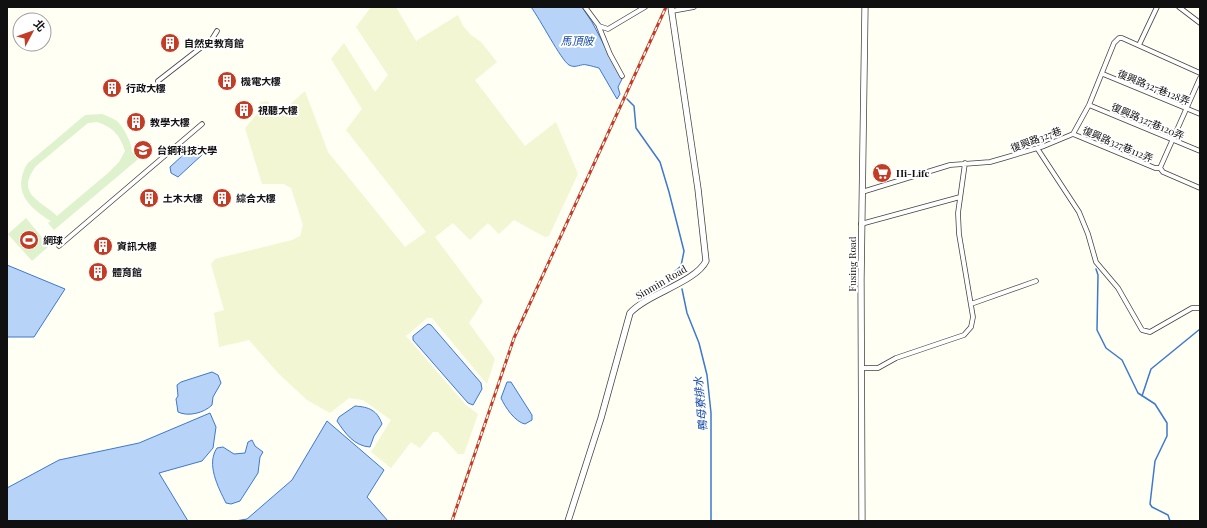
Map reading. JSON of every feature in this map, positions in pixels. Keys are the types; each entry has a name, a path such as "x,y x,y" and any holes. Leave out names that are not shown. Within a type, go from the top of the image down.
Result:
{"street":[{"path":"585,7 599,26 610,54 622,76"},
{"path":"599,26 608,29 645,7"},
{"path":"672,9 694,7"},
{"name":"Fusing Road","path":"862,521 863,368 861,224 865,7"},
{"path":"1156,7 1139,45 1200,73"},
{"path":"1179,7 1200,23"},
{"name":"Sinmin Road","path":"568,521 601,418 630,313 642,302 675,286 702,268 706,261 672,9"},
{"path":"158,81 212,39 217,31"},
{"name":"復興路327巷","path":"862,192 950,165 990,162 1037,148 1073,134 1089,105 1116,40 1122,38 1139,45"},
{"name":"復興路327巷128弄","path":"1103,74 1200,114"},
{"path":"1160,168 1200,78"},
{"name":"復興路327巷120弄","path":"1089,105 1200,151"},
{"path":"59,246 202,124"},
{"name":"復興路327巷112弄","path":"1073,134 1155,168 1160,168 1163,172 1200,188"},
{"path":"1037,148 1081,217 1096,262 1118,288 1142,330 1150,332 1192,308 1200,308"},
{"path":"863,368 878,368 896,358 964,335 968,332 973,322 959,234 958,214 965,163"},
{"path":"861,224 960,197"},
{"path":"971,304 1036,281"}],"green space":[{"path":"371,7 396,7 416,41 458,15 463,26 471,35 481,42 497,62 475,80 525,146 556,122 578,174 549,236 545,237 514,220 499,234 488,223 470,240 453,223 435,237 483,301 469,323 495,359 487,384 432,318 427,318 406,336 466,405 478,414 464,454 458,454 438,432 433,432 420,448 411,442 391,468 371,452 391,420 363,400 349,398 330,413 307,400 278,373 249,340 219,347 214,313 224,310 211,264 215,259 292,240 300,236 303,225 291,188 284,184 262,184 245,128 258,113 260,102 268,101 275,118 305,91 328,152 405,247 426,232 346,130 362,109 331,59 344,43 375,92 388,75 356,27"},
{"path":"102,114 117,121 127,136 131,145 132,153 138,148 143,155 54,230 48,223 51,221 35,210 25,197 21,182 23,174 27,164 85,115","holes":["97,122 115,132 121,140 125,151 119,162 108,173 57,216 32,196 28,183 30,176 36,166 88,123"]},
{"name":"網球","path":"26,218 49,246 32,261 8,234"}],"water":[{"name":"馬頂陂","path":"531,7 582,7 592,22 622,79 618,87 620,94 617,99 599,68 585,65 572,66 565,62"},
{"path":"194,145 201,147 203,154 178,177 171,173 170,167"},
{"path":"7,265 65,289 34,337 7,337"},
{"path":"428,324 431,325 481,383 482,389 473,405 468,403 413,340 413,336"},
{"path":"212,372 218,375 221,383 213,397 212,405 205,410 196,413 186,414 178,412 176,399 178,396 177,385 181,382"},
{"path":"507,382 511,382 532,415 532,420 525,424 521,423 514,417 501,398"},
{"path":"355,406 368,408 375,412 382,424 374,436 370,447 359,444 350,438 337,421 339,417"},
{"path":"210,413 216,427 213,448 202,461 159,473 188,521 7,521 7,488 59,460 139,443"},
{"path":"327,421 384,470 367,497 388,521 235,521 247,519 292,480"},
{"path":"252,440 255,446 263,452 260,457 258,473 240,501 231,504 226,503 214,476 214,454 217,448 223,447 234,454 245,453 248,442"}],"waterway":[{"name":"鴨母寮排水","path":"627,99 634,106 636,128 660,162 669,192 684,251 681,266 673,273"},
{"path":"1096,269 1098,275 1097,330 1106,348 1122,360 1138,393 1155,404 1167,423 1167,436 1155,461 1150,504 1152,507 1168,515 1170,521"},
{"name":"鴨母寮排水","path":"682,289 687,313 699,343 707,375 711,413 711,521"},
{"path":"1142,396 1151,369 1200,329"}],"railway":[{"path":"452,521 514,338 666,7"}],"place":[{"name":"自然史教育館","path":"170,43"},
{"name":"機電大樓","path":"227,81"},
{"name":"行政大樓","path":"112,88"},
{"name":"視聽大樓","path":"244,110"},
{"name":"教學大樓","path":"136,122"},
{"name":"台鋼科技大學","path":"143,150"},
{"name":"Hi-Life","path":"882,173"},
{"name":"土木大樓","path":"149,198"},
{"name":"綜合大樓","path":"222,198"},
{"name":"網球","path":"29,240"},
{"name":"資訊大樓","path":"103,246"},
{"name":"體育館","path":"98,272"}]}
